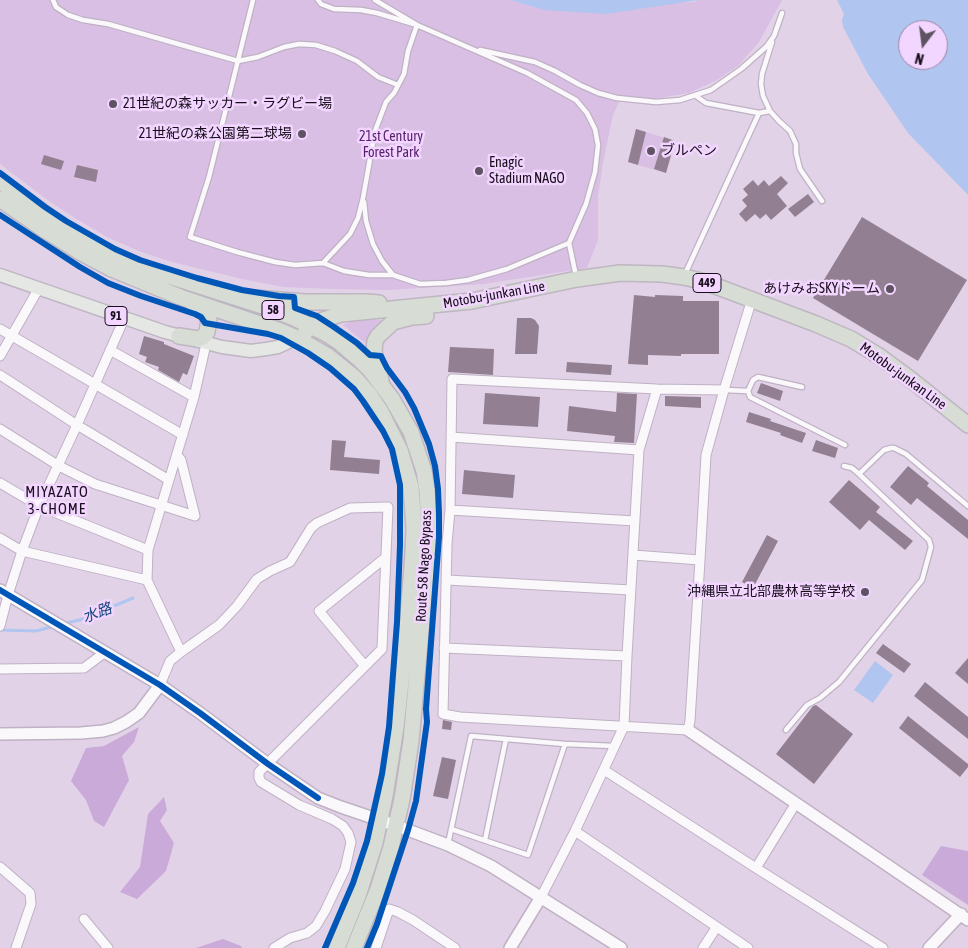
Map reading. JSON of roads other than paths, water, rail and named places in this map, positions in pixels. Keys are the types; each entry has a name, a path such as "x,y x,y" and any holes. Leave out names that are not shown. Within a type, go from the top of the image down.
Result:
{"highway":[{"name":"Route 58 Nago Bypass","path":"0,181 59,224 113,255 141,267 274,310 312,326 338,342 370,370 397,407 411,432 424,471 428,497 429,543 411,741 397,826 378,889 354,948"},
{"name":"Route 58 Nago Bypass","path":"0,199 46,232 112,269 180,296 297,338 333,360 354,378 382,412 392,432 400,450 411,487 414,536 407,629 394,736 375,843 360,889 336,948"},
{"name":"Motobu-junkan Line","path":"297,338 326,318 341,314 472,301 620,273 662,274 705,282 816,324 862,345 909,378 968,425"},
{"path":"180,296 206,314 209,324 207,332 198,339 180,336"},
{"path":"234,296 304,302 367,302 412,307"},
{"path":"383,386 374,351 376,340 382,331 392,322 456,311 472,301"}],"main road":[{"name":"Motobu-junkan Line","path":"0,275 124,319 206,344 250,351 266,350 297,338"}],"street":[{"path":"0,356 38,288"},
{"path":"688,730 706,455 752,299"},
{"path":"0,626 4,592 39,506 124,319"},
{"path":"0,329 182,435"},
{"path":"181,652 147,580 148,550 194,397 206,344"},
{"path":"110,350 194,397"},
{"path":"0,375 77,425 169,480"},
{"path":"724,390 452,379 450,510 447,544 443,714 460,717 688,730 964,917 929,948"},
{"path":"510,948 541,897 575,831 624,726 639,450 657,388"},
{"path":"0,429 58,466 95,484 195,516 181,460 176,455"},
{"path":"451,437 639,450"},
{"path":"0,483 39,506 148,550"},
{"path":"0,734 81,733 114,728 126,722 139,713 160,685 170,661 219,625 258,579 290,562 317,523 350,508 388,507 382,649 259,772 261,782 299,805 332,819 343,826 351,842 344,869 316,926 307,933 290,938 274,948"},
{"path":"450,510 635,521"},
{"path":"0,538 22,551 147,580"},
{"path":"429,543 447,544"},
{"path":"633,555 700,560"},
{"path":"364,666 319,611 385,558"},
{"path":"447,580 631,590"},
{"path":"4,592 160,685 318,798 448,845 491,866 621,948"},
{"path":"444,648 627,656"},
{"path":"0,669 84,668 104,653"},
{"path":"604,770 882,948"},
{"path":"756,868 796,803"},
{"path":"575,831 748,948"},
{"path":"0,867 30,893 31,904 16,948"},
{"path":"376,948 389,910 398,912 413,920 455,948"},
{"path":"84,919 108,948"},
{"path":"703,948 716,928"}],"lane":[{"path":"53,0 56,7 68,15 108,24 238,61 258,57 284,47 299,44 316,45 357,61 378,77 398,85"},
{"path":"253,0 209,177 190,237 275,262 296,265 323,263 344,272 393,275 420,284 468,280 508,269 569,243"},
{"path":"318,0 322,4 334,9 377,13 417,25 527,73 576,100 587,113 595,129 598,145 595,172 586,204 569,243 577,280"},
{"path":"375,0 417,25"},
{"path":"782,13 762,74 764,96 770,111 790,132 796,144 800,169 822,201"},
{"path":"323,263 350,234 358,218 375,131 386,102 394,93 404,74 408,51 417,25"},
{"path":"471,48 535,62 598,93 617,98 656,102 680,100 712,90 742,69 766,47 774,36"},
{"path":"696,96 706,103 759,113 770,111"},
{"path":"684,277 759,113"},
{"path":"363,198 366,221 373,244 382,261 393,275"},
{"path":"802,388 758,377 753,380 748,391 750,397 845,445"},
{"path":"724,390 748,391"},
{"path":"859,474 884,450 894,448 906,454 968,506"},
{"path":"786,730 807,704 820,698 839,682 922,580 931,547 929,540 859,474 852,468 844,466"},
{"path":"448,845 471,736 614,746"},
{"path":"485,840 506,739"},
{"path":"451,829 528,855 565,744"}],"water":[{"path":"510,0 699,0 606,14 544,10"},
{"path":"837,0 968,0 968,195 908,133 868,74 843,27 842,20 844,14"},
{"path":"875,661 893,675 873,703 854,690"}],"waterway":[{"name":"水路","path":"63,624 83,619 133,598"},
{"name":"水路","path":"0,630 36,631 55,626"}],"place":[{"name":"21世紀の森サッカー・ラグビー場","path":"113,104"},
{"name":"21世紀の森公園第二球場","path":"302,134"},
{"name":"ブルペン","path":"651,151"},
{"name":"Enagic Stadium NAGO","path":"479,171"},
{"name":"あけみおSKYドーム","path":"890,289"},
{"name":"沖縄県立北部農林高等学校","path":"865,592"}],"district":[{"name":"MIYAZATO 3-CHOME","path":"57,500"}],"park label":[{"name":"21st Century Forest Park","path":"391,146"}]}
